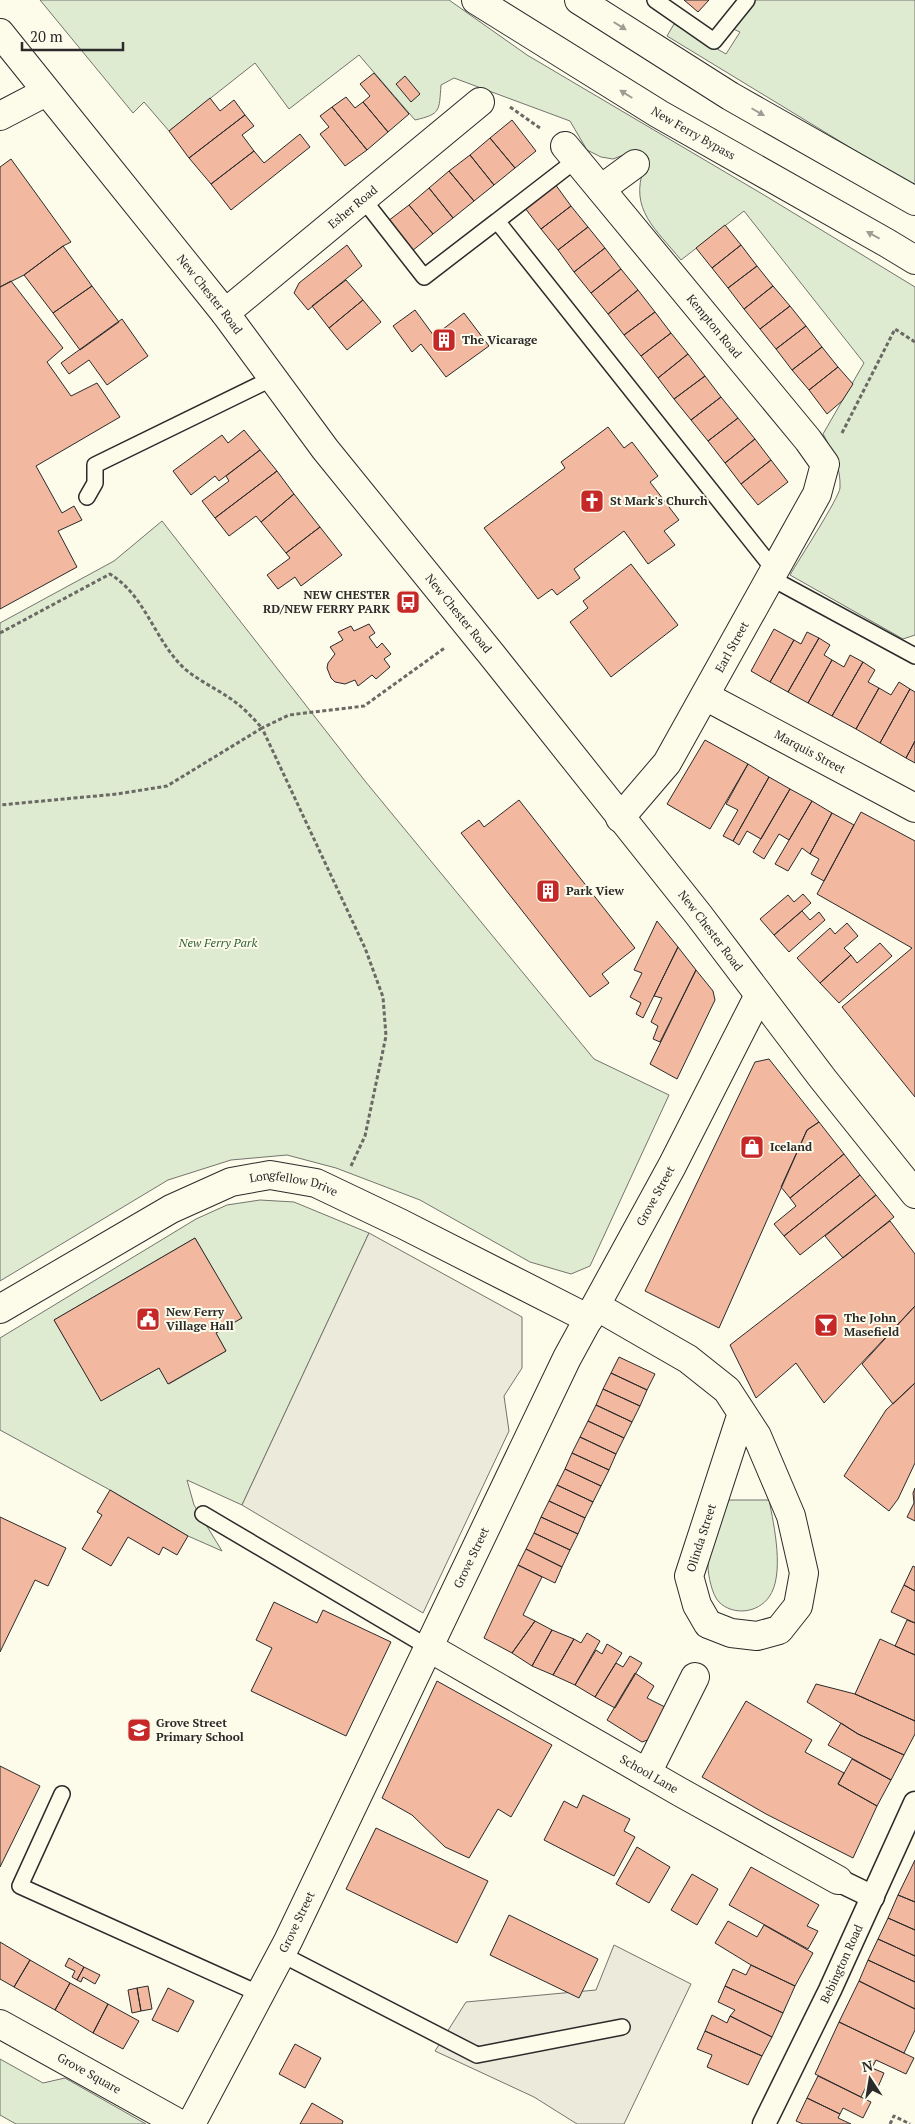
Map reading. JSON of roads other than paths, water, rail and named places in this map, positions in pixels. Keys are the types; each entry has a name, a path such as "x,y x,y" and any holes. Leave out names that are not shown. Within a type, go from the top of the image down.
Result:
{"main road":[{"name":"New Ferry Bypass","path":"476,0 659,114 915,260"},
{"path":"579,0 730,96 915,202"},
{"name":"New Chester Road","path":"0,33 225,312 325,449 698,914 758,995 915,1194"},
{"path":"0,116 46,92"},
{"name":"Esher Road","path":"225,312 480,102"},
{"name":"Kempton Road","path":"571,153 808,440 825,464"},
{"path":"601,189 635,164"},
{"name":"Earl Street","path":"620,818 667,763 817,494 825,464"},
{"name":"Marquis Street","path":"705,696 915,808"},
{"name":"Grove Street","path":"191,2124 281,1954 567,1358 672,1166 758,995"},
{"name":"Longfellow Drive","path":"0,1309 171,1208 231,1182 270,1175 316,1183 592,1312"},
{"name":"Olinda Street","path":"592,1312 688,1359 727,1390 742,1413 757,1436 791,1516 804,1573 798,1606 779,1630 757,1636 731,1633 708,1624 697,1605 689,1576 742,1413"},
{"name":"School Lane","path":"428,1647 838,1880"},
{"path":"647,1773 695,1678"},
{"name":"Grove Square","path":"0,2024 180,2124"}],"street":[{"name":"Bebington Road","path":"764,2124 830,1990 914,1808"},
{"name":"School Lane","path":"838,1880 873,1897"}],"lane":[{"path":"655,0 714,41 747,0"},
{"path":"363,199 424,277 497,221 571,153"},
{"path":"497,221 773,574 915,656"},
{"path":"88,497 95,483 95,466 273,378"},
{"path":"203,1514 428,1647"},
{"path":"62,1794 20,1886 260,1994"},
{"path":"281,1954 477,2054 622,2027"}],"place":[{"name":"The Vicarage","path":"444,340"},
{"name":"St Mark's Church","path":"592,501"},
{"name":"NEW CHESTER RD/NEW FERRY PARK","path":"408,602"},
{"name":"Park View","path":"548,891"},
{"name":"Iceland","path":"752,1147"},
{"name":"New Ferry Village Hall","path":"148,1319"},
{"name":"The John Masefield","path":"826,1325"},
{"name":"Grove Street Primary School","path":"139,1730"}],"park label":[{"name":"New Ferry Park","path":"218,943"}]}
